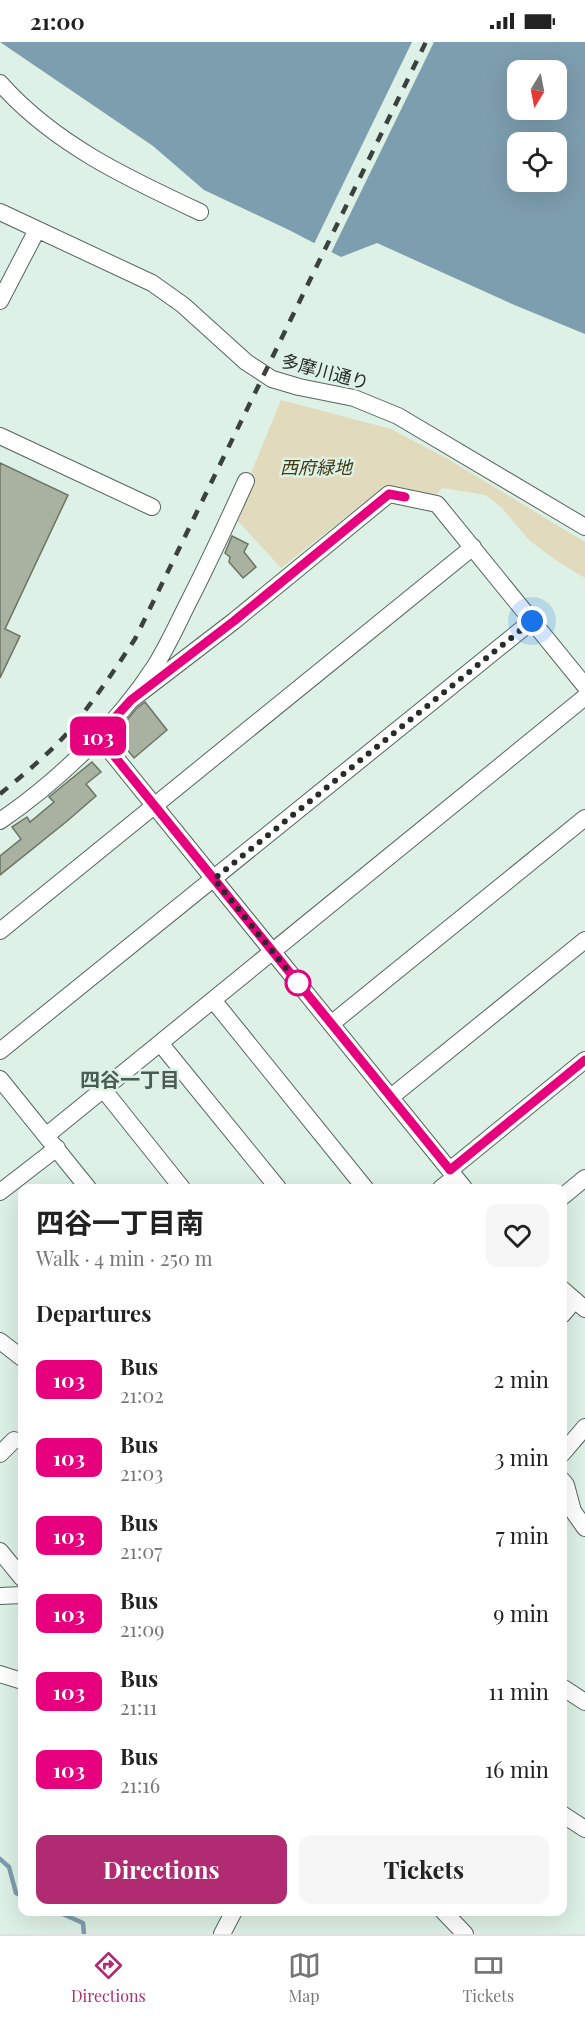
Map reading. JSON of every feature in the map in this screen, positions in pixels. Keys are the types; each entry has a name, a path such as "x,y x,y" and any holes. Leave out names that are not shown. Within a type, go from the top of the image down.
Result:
{"street":[{"path":"0,83 19,105 68,143 96,160 200,212"},
{"name":"多摩川通り","path":"0,212 152,283 183,305 246,362 272,379 354,399 398,416 585,527"},
{"path":"0,301 37,230"},
{"path":"0,436 152,507"},
{"path":"0,821 60,774 131,700 155,666 173,632 246,481"},
{"path":"131,700 234,621 389,494 437,504 585,686"},
{"path":"0,931 474,547"},
{"path":"0,1051 532,621"},
{"path":"0,1192 104,1089 585,697"},
{"path":"98,736 456,1178 585,1060"},
{"path":"332,1024 585,818"},
{"path":"391,1097 585,940"},
{"path":"213,1000 362,1184"},
{"path":"160,1043 275,1184"},
{"path":"0,1079 85,1184"},
{"path":"104,1089 179,1184"},
{"path":"567,1193 585,1178"},
{"path":"0,1341 18,1355"},
{"path":"567,1448 585,1428"},
{"path":"0,1454 14,1440"},
{"path":"567,1489 573,1511 585,1528"},
{"path":"0,1551 18,1573"},
{"path":"0,1596 18,1595"},
{"path":"0,1674 18,1680"},
{"path":"567,1690 585,1702"},
{"path":"567,1818 585,1829"},
{"path":"222,1934 231,1916"},
{"path":"448,1916 465,1934"}],"green space":[{"name":"西府緑地","path":"281,400 391,429 448,459 585,542 585,578 530,541 501,507 485,495 442,488 434,497 389,488 376,493 281,568 238,521 253,485 252,471"}],"water":[{"path":"0,42 585,42 585,334 377,243 341,257 204,190 153,146"}],"pier":[{"path":"412,42 434,42 330,255 313,246"}],"building":[{"path":"0,463 68,495 5,629 20,636 0,678"},
{"path":"232,536 248,544 244,552 256,567 243,578 229,562 230,557 225,553"},
{"path":"145,702 167,730 134,758 115,735 136,709"},
{"path":"92,762 101,772 86,784 96,796 0,875 0,856 21,839 12,827 27,817 30,822 54,802 49,797"}],"waterway":[{"path":"0,1859 9,1867 18,1894"},
{"path":"67,1916 83,1923 84,1934"}],"railway":[{"path":"0,794 45,756 69,731 135,639 426,42"}],"bus line":[{"name":"103","path":"405,497 389,494 234,621 131,700 98,736 450,1170 585,1060"}],"district":[{"name":"四谷一丁目","path":"130,1080"}],"route":[{"path":"298,983 302,988 214,879 532,621"}]}
